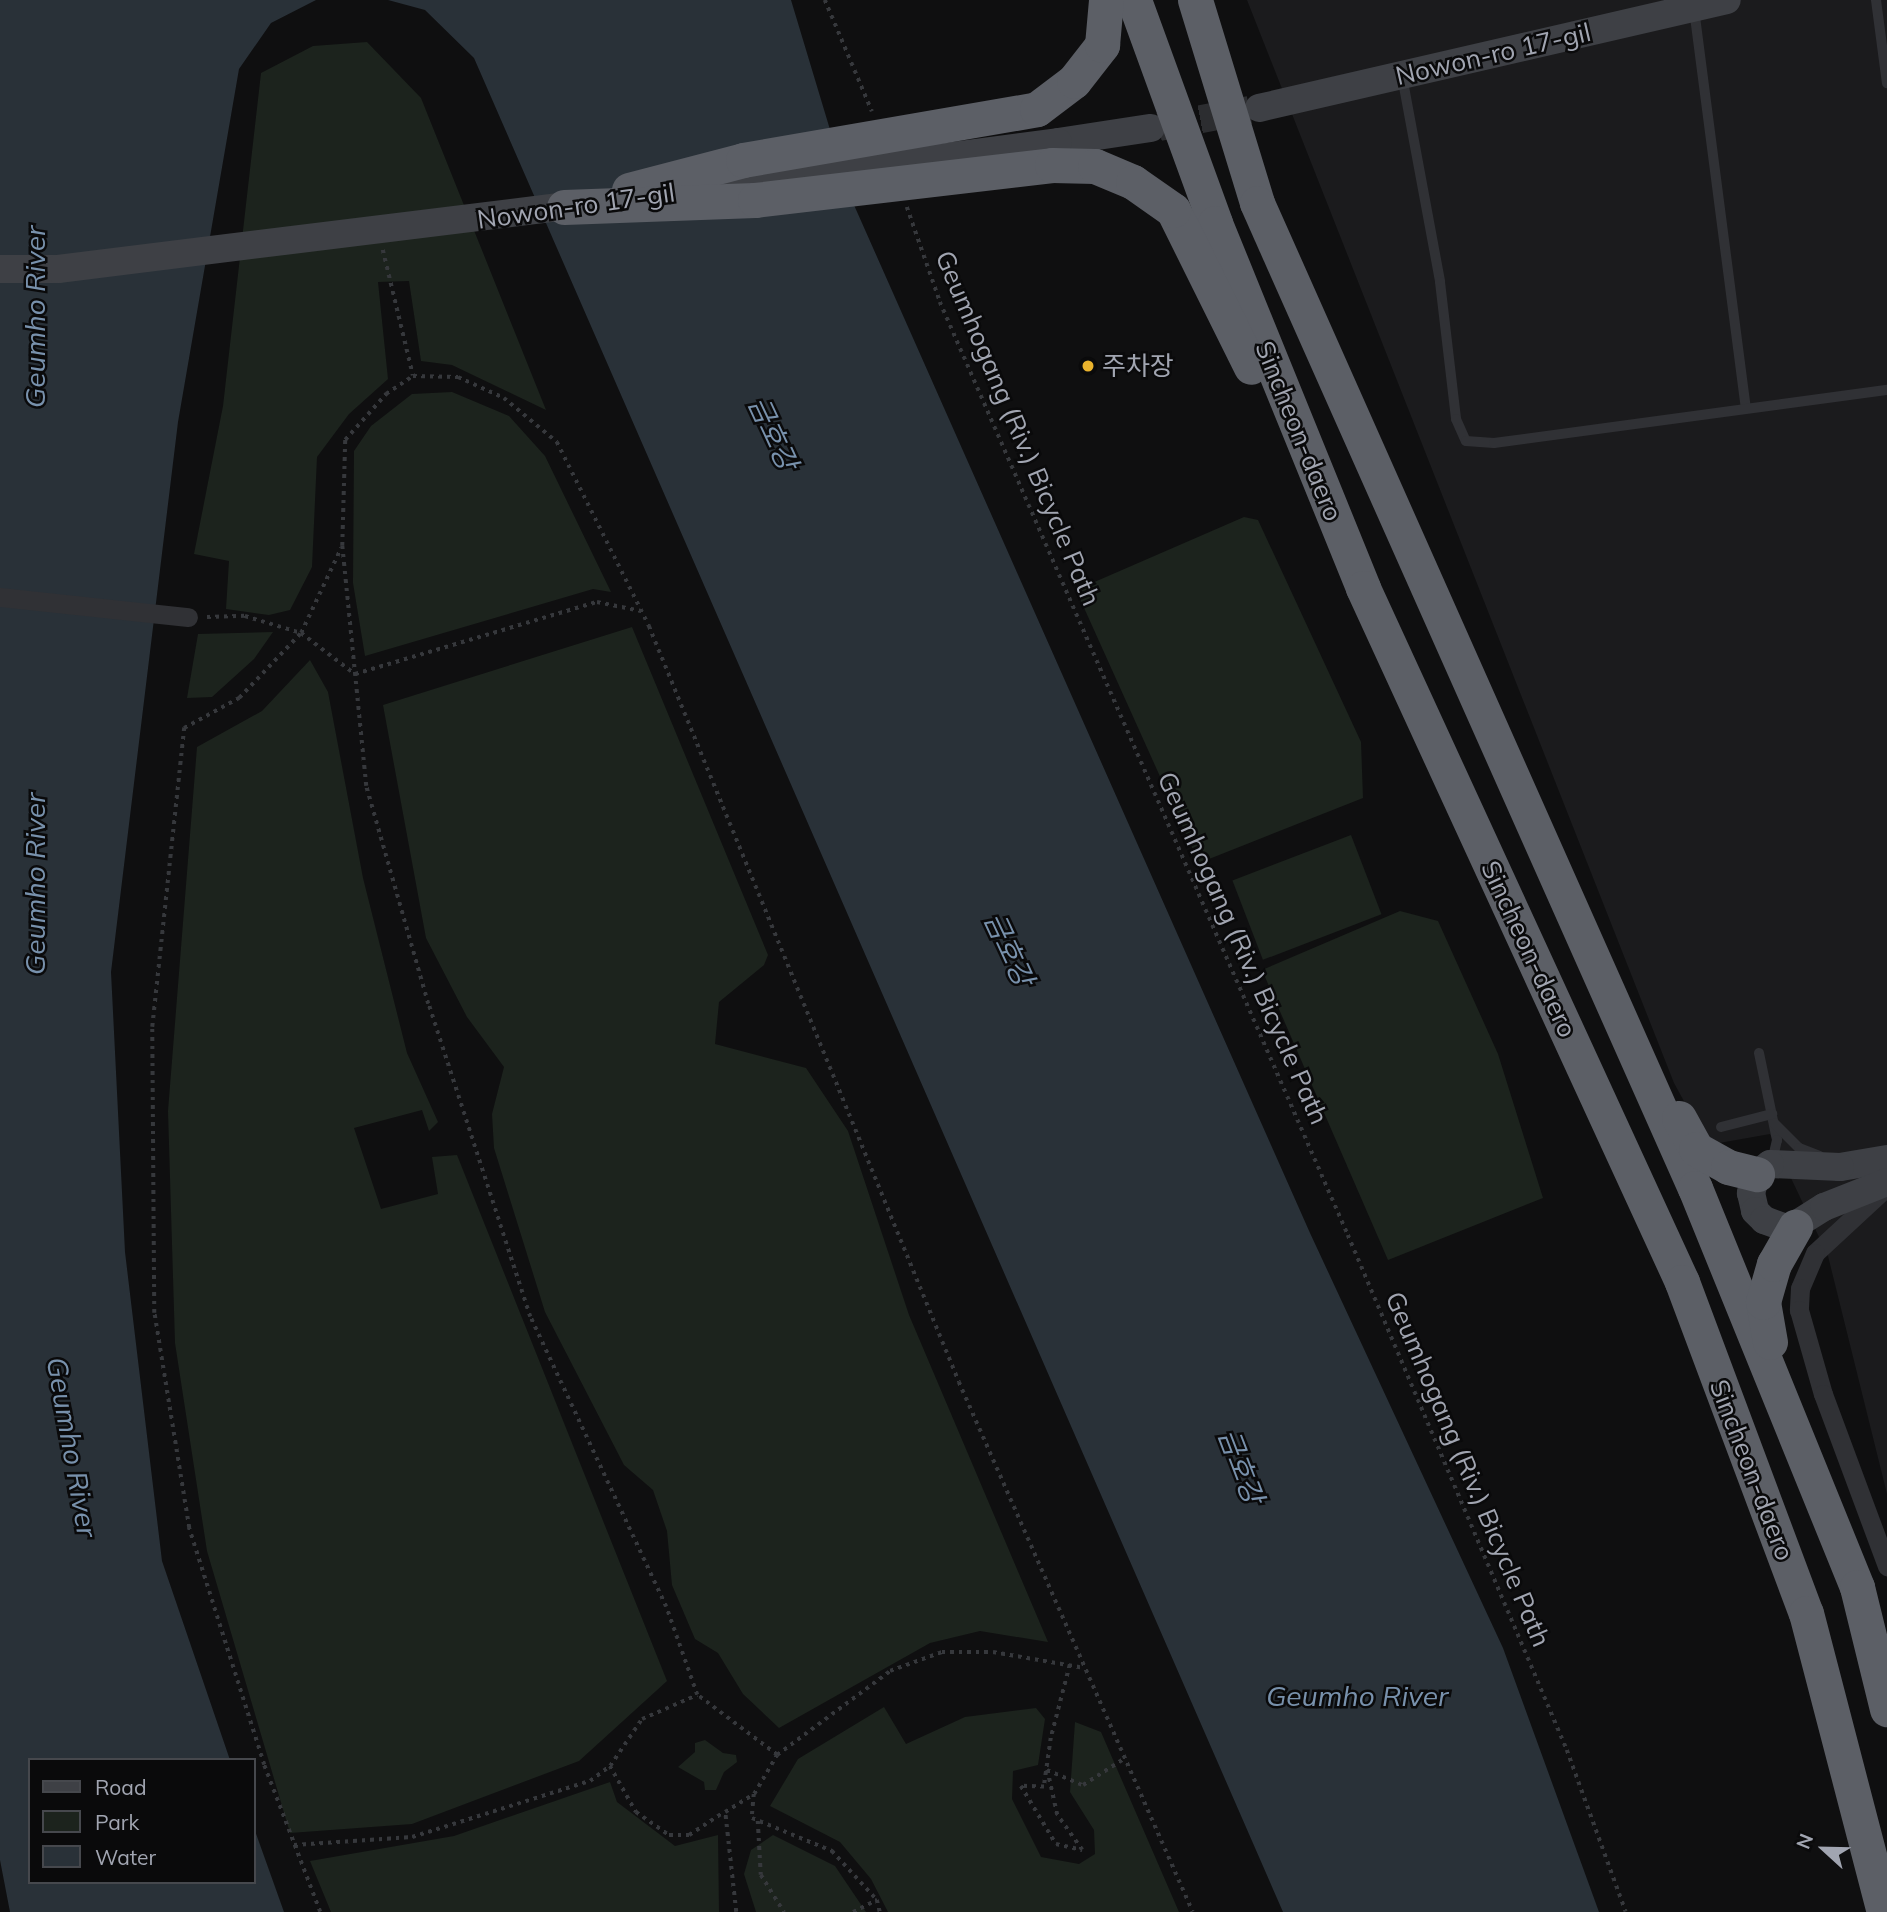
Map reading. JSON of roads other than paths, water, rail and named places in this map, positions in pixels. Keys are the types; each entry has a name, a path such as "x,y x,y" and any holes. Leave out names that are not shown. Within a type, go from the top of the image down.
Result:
{"highway":[{"path":"564,207 743,160 1037,109 1074,81 1102,45 1106,0"},
{"name":"Sincheon-daero","path":"1134,0 1215,223 1363,589 1682,1282 1806,1613 1884,1912"},
{"name":"Sincheon-daero","path":"1195,0 1257,203 1695,1188 1857,1587 1887,1708"},
{"path":"564,207 755,200 1052,164 1095,166 1133,182 1173,211 1363,589"},
{"path":"1556,880 1696,1149 1728,1167 1763,1169"},
{"path":"1792,1228 1774,1264 1763,1301 1771,1348 1850,1549 1887,1708"}],"main road":[{"name":"Nowon-ro 17-gil","path":"1259,108 1727,0"},
{"name":"Nowon-ro 17-gil","path":"0,269 58,270 379,231 1150,128"},
{"path":"1886,1167 1792,1228 1764,1220 1755,1211 1751,1193 1763,1169 1886,1167"}],"street":[{"path":"0,597 187,617"},
{"path":"1887,1188 1815,1253 1800,1288 1799,1310 1823,1394 1887,1566"}],"lane":[{"path":"1876,0 1887,83"},
{"path":"1694,8 1746,407"},
{"path":"1402,76 1440,282 1455,419 1466,442 1494,443 1887,390"},
{"path":"1759,1053 1777,1140 1763,1169"},
{"path":"1721,1127 1773,1119"},
{"path":"1773,1119 1799,1147 1819,1156 1886,1167"}],"water":[{"name":"Geumho River","path":"0,0 316,0 271,23 239,69 178,422 111,972 125,1252 162,1561 229,1758 28,1758 28,1884 256,1884 256,1834 284,1912 10,1912 0,1860"},
{"name":"Geumho River","path":"388,0 791,0 850,196 1310,1233 1503,1648 1599,1912 1283,1912 474,58 425,10"}],"tunnel":[{"path":"1159,127 1249,110"}],"place":[{"name":"주차장","path":"1088,366"}],"water label":[{"name":"금호강","path":"773,433"},
{"name":"금호강","path":"1009,949"},
{"name":"금호강","path":"1241,1466"}]}
